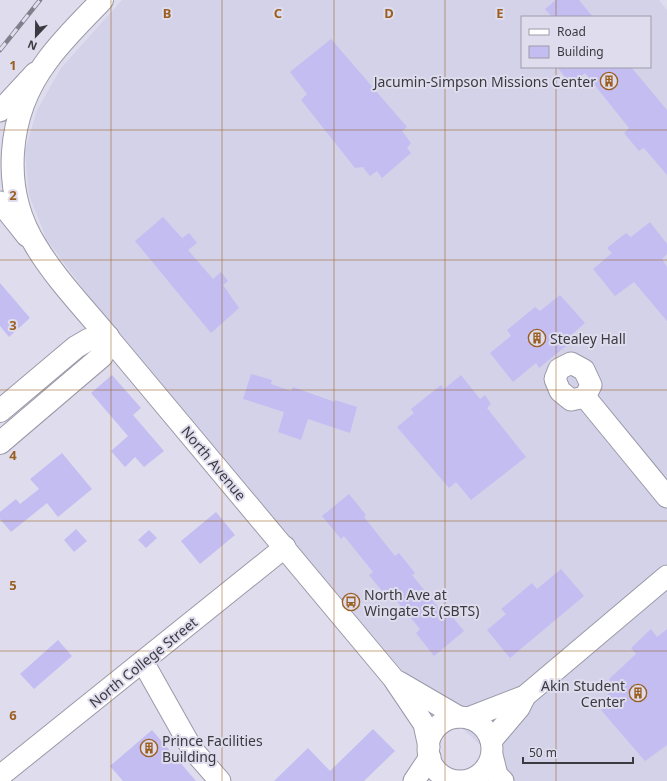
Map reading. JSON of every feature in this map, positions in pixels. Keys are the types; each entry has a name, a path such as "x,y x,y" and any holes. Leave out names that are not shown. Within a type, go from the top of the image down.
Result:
{"main road":[{"name":"North Avenue","path":"102,0 47,60 30,88 22,106 12,156 14,190 19,209 36,246 108,337"},
{"path":"0,411 76,347 88,340 108,337 102,356 0,443"}],"street":[{"path":"0,111 47,60"},
{"path":"0,202 36,246"},
{"name":"North Avenue","path":"108,337 393,678 424,724 429,752"},
{"path":"585,397 667,497"},
{"name":"North College Street","path":"0,776 285,547"},
{"path":"414,781 429,752 430,738 435,730 450,719 464,717 525,696 667,576"},
{"path":"143,662 192,749 220,781"},
{"name":"North Avenue","path":"393,678 440,708 464,717"},
{"path":"429,752 434,766 452,780 470,779 480,774 487,766 491,748 519,708 525,696"},
{"path":"464,717 477,722 485,728 497,775 503,781"}],"shaded area":[{"path":"122,0 659,0 667,10 667,781 510,781 491,755 410,680 93,302 47,240 29,195 25,151 37,110 61,68"}],"building":[{"path":"556,0 579,0 592,16 551,16 545,9"},
{"path":"331,39 407,127 402,131 411,143 407,148 411,153 382,178 377,171 370,176 363,167 355,168 301,100 307,94 290,72"},
{"path":"558,68 632,68 667,110 667,175 644,148 639,151 624,133 629,128 585,73 571,84"},
{"path":"163,217 182,238 189,233 197,243 188,250 213,279 221,272 228,281 223,285 239,308 211,333 135,241"},
{"path":"650,222 667,244 667,254 662,259 667,267 667,321 634,282 615,296 593,269 612,253 607,248 626,233 631,237"},
{"path":"0,283 30,318 9,337 0,326"},
{"name":"Stealey Hall","path":"560,295 585,323 564,341 566,346 539,368 536,363 513,382 490,353 511,336 507,330 535,307 540,311"},
{"path":"251,374 272,380 271,384 291,391 293,387 335,402 335,400 357,407 350,433 308,419 301,440 278,432 284,412 243,399"},
{"path":"112,375 141,408 133,415 164,451 144,467 135,457 125,467 111,451 128,436 91,393"},
{"path":"461,375 480,399 485,395 491,404 487,408 526,457 471,500 456,482 449,488 397,427 414,413 411,409 441,385 444,389"},
{"path":"62,453 92,489 58,517 47,503 11,532 0,519 0,512 16,499 20,504 39,489 30,479"},
{"path":"349,494 366,515 364,517 395,556 399,553 415,573 412,575 442,612 446,609 464,631 434,656 416,633 420,629 390,593 386,596 369,575 373,572 344,536 341,539 322,516"},
{"path":"216,512 235,535 200,564 181,541"},
{"path":"76,529 87,541 74,552 64,540"},
{"path":"149,530 157,538 146,548 138,540"},
{"path":"561,569 584,596 510,658 487,630 506,614 501,609 532,583 537,589"},
{"name":"Akin Student Center","path":"651,629 657,637 667,629 667,745 645,761 601,710 610,701 605,697 614,689 609,679 636,654 631,648"},
{"path":"58,640 72,656 34,689 20,674"},
{"path":"373,729 395,751 364,781 274,781 308,748 330,771"},
{"name":"Prince Facilities Building","path":"152,730 196,781 123,781 110,766"}],"railway":[{"path":"0,50 40,0"}],"place":[{"name":"Jacumin-Simpson Missions Center","path":"609,81"},
{"name":"Stealey Hall","path":"537,338"},
{"name":"North Ave at Wingate St (SBTS)","path":"351,602"},
{"name":"Akin Student Center","path":"638,693"},
{"name":"Prince Facilities Building","path":"149,748"}]}
